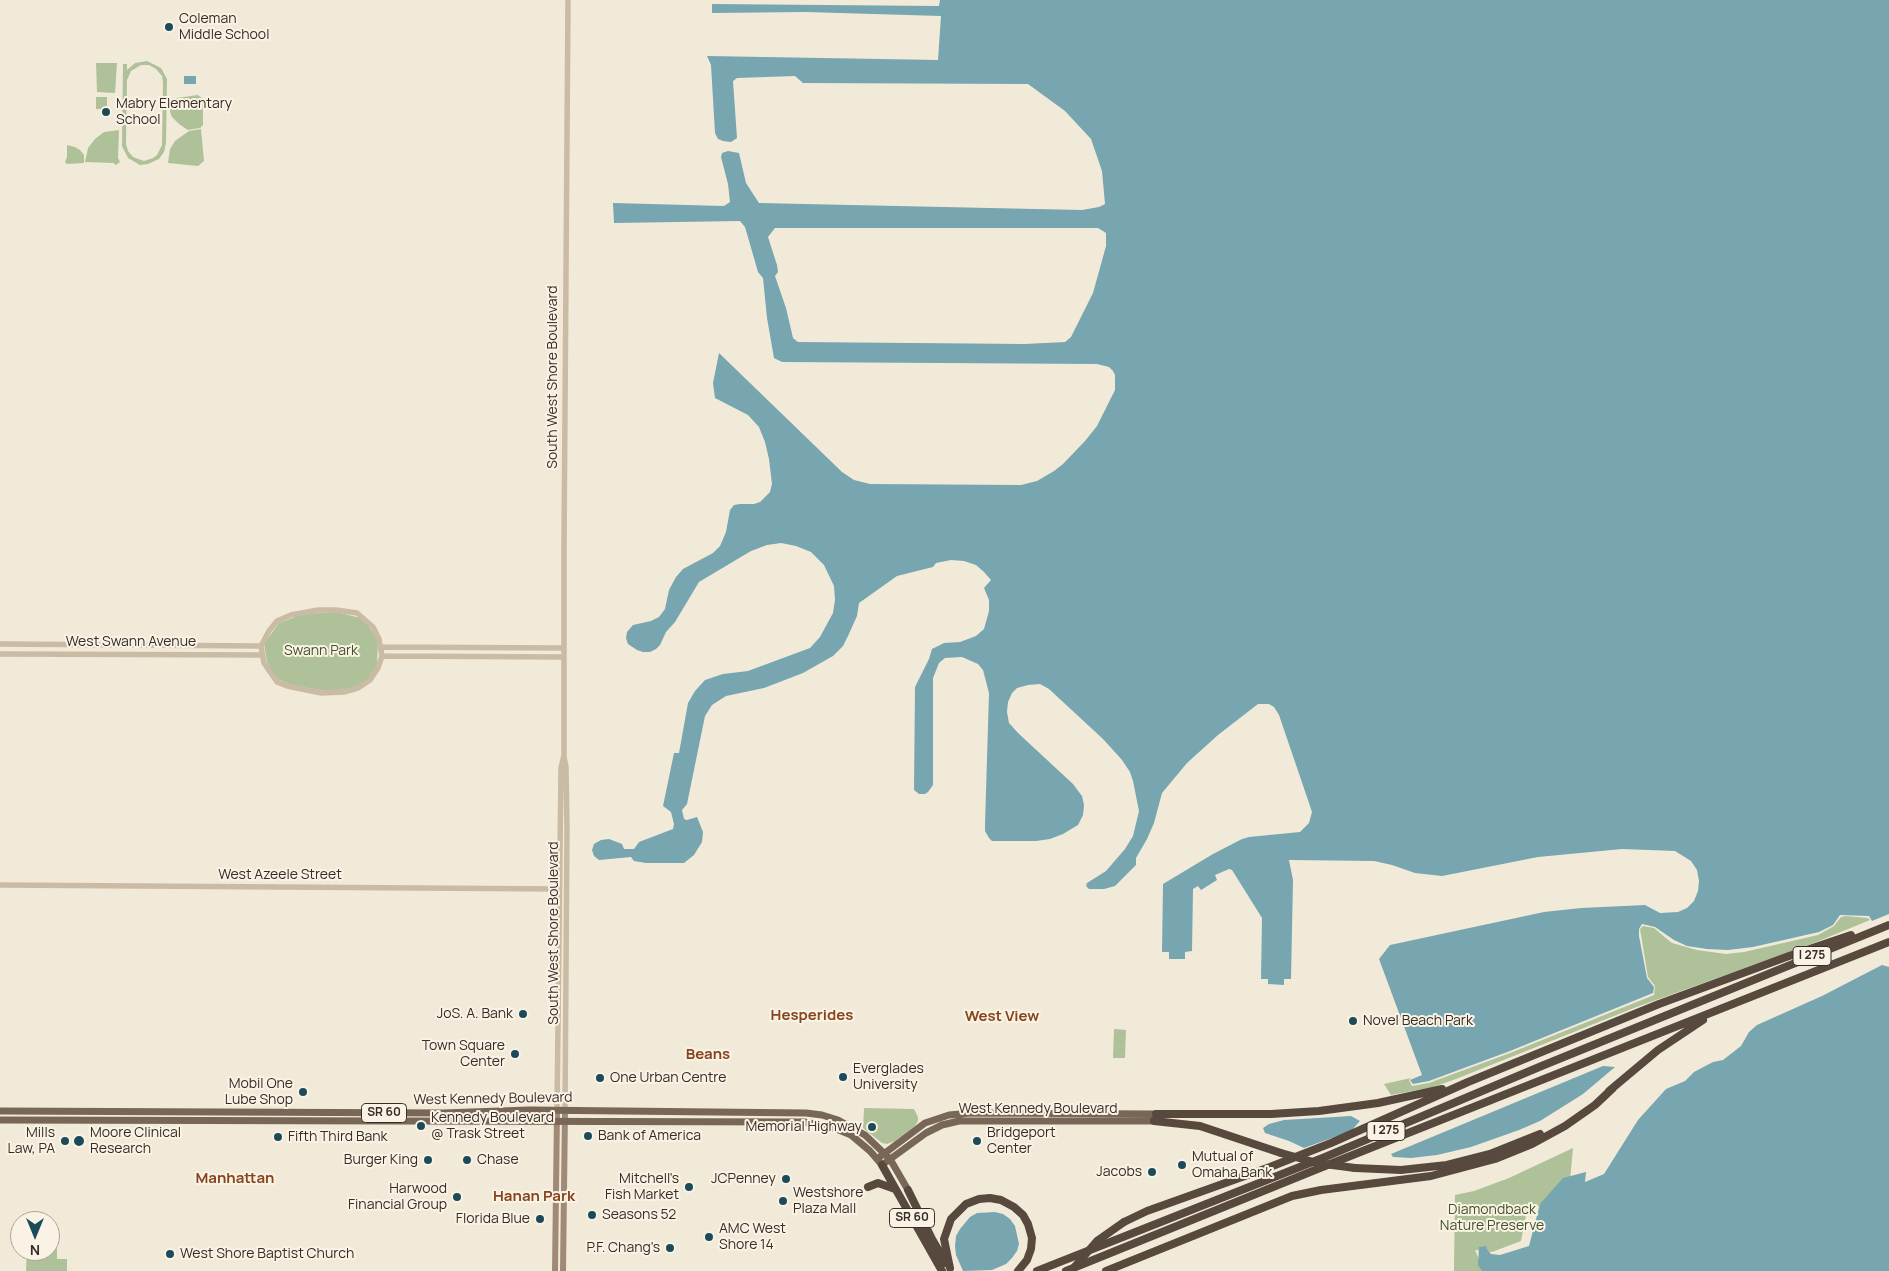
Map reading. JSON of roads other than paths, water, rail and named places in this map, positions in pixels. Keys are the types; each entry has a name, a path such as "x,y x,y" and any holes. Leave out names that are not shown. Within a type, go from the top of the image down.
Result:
{"highway":[{"path":"1071,1271 1098,1242 1124,1222 1147,1210 1270,1167 1331,1143 1468,1082 1668,1001 1789,956 1889,924"},
{"name":"I 275","path":"1037,1271 1325,1157 1889,924"},
{"name":"I 275","path":"1066,1271 1889,942"},
{"path":"1106,1271 1292,1196 1321,1190 1426,1177 1463,1169 1532,1144 1565,1126 1595,1105 1649,1056 1682,1033 1742,1000"},
{"path":"1155,1118 1332,1110 1392,1101 1468,1082"},
{"path":"1155,1118 1200,1126 1317,1163 1355,1168 1417,1169 1447,1165 1484,1156 1520,1144 1569,1118 1613,1088"},
{"name":"SR 60","path":"880,1162 895,1189 948,1270"},
{"path":"868,1187 878,1183 895,1189"},
{"name":"SR 60","path":"908,1190 948,1270"},
{"path":"948,1270 944,1239 951,1219 966,1204 979,1199 990,1198 1001,1200 1014,1206 1023,1215 1028,1224 1032,1238 1031,1249 1027,1260 1018,1271"}],"main road":[{"name":"West Kennedy Boulevard","path":"0,1111 324,1113 798,1112 828,1116 857,1129 888,1156"},
{"path":"555,1271 557,1122 561,1111"},
{"path":"561,1111 565,1122 563,1271"},
{"path":"324,1121 326,1116 346,1116 359,1112"},
{"path":"739,1112 739,1122"},
{"path":"785,1122 798,1112"},
{"path":"294,1121 303,1118 322,1117 324,1113"},
{"name":"West Kennedy Boulevard","path":"0,1120 815,1123 834,1128 857,1139 880,1162 926,1132 942,1125 959,1121 1035,1117 1155,1118"},
{"path":"834,1128 853,1131 857,1129"},
{"name":"SR 60","path":"888,1156 908,1190"}],"street":[{"name":"South West Shore Boulevard","path":"561,1111 567,828 564,755 564,648 568,0"},
{"path":"336,610 357,614 373,627 382,647 382,656 378,668 370,680 358,688 344,692 327,693 296,689 277,682 264,663 261,646 277,621 303,612 336,610"},
{"name":"West Swann Avenue","path":"0,644 261,646"},
{"path":"382,647 564,648"},
{"name":"West Swann Avenue","path":"0,654 262,656"},
{"path":"382,656 564,657"},
{"name":"South West Shore Boulevard","path":"561,1111 559,889 561,768 564,755"},
{"name":"West Azeele Street","path":"0,885 559,889"}],"water":[{"path":"940,0 1889,0 1889,914 1872,921 1869,916 1840,915 1833,925 1819,932 1753,947 1728,950 1687,946 1655,927 1642,924 1639,929 1639,936 1647,978 1654,987 1653,993 1510,1051 1429,1081 1413,1084 1410,1080 1422,1075 1379,959 1390,945 1544,912 1645,905 1660,913 1678,912 1687,908 1694,901 1698,891 1697,870 1691,861 1675,851 1622,849 1538,857 1442,876 1415,873 1374,861 1289,860 1293,880 1291,979 1284,979 1284,985 1268,984 1268,979 1261,979 1262,918 1232,870 1229,869 1215,875 1217,880 1201,890 1198,886 1193,889 1192,951 1185,952 1185,959 1169,959 1169,952 1162,952 1163,884 1242,839 1300,832 1309,823 1312,812 1279,715 1274,707 1269,704 1258,704 1218,735 1187,763 1162,793 1154,823 1136,858 1136,865 1115,886 1104,889 1089,889 1086,886 1087,883 1106,871 1125,849 1133,836 1139,811 1133,781 1130,772 1122,760 1103,739 1049,689 1040,684 1017,688 1012,693 1008,702 1009,723 1073,784 1082,796 1084,805 1083,815 1078,825 1050,839 1036,841 992,841 989,838 985,831 985,825 989,693 983,670 978,664 962,657 945,658 939,663 933,678 933,785 925,794 919,794 914,790 915,687 932,649 944,643 960,642 976,636 984,629 989,611 989,600 984,588 991,580 976,565 964,561 951,560 936,563 933,567 897,576 859,603 857,616 848,636 843,646 833,656 803,673 764,688 726,696 712,705 705,716 687,804 682,810 684,819 697,817 703,832 702,842 694,855 684,863 646,863 634,861 631,857 599,860 594,856 592,850 594,844 601,840 609,839 622,844 624,849 634,849 639,842 673,829 674,824 671,812 663,806 674,753 679,753 688,703 695,691 705,680 723,674 748,671 810,648 820,637 833,613 835,600 834,586 824,565 811,552 796,546 781,543 767,545 751,551 699,582 656,649 650,652 643,652 628,644 627,632 633,625 659,617 665,609 669,590 683,569 713,553 720,546 726,532 730,510 734,505 760,502 770,492 772,484 769,459 759,427 748,415 715,398 713,383 719,353 842,472 854,480 870,484 1021,485 1037,481 1063,464 1085,441 1097,426 1115,390 1115,375 1113,371 1109,367 1097,364 782,362 774,358 763,278 758,272 745,227 740,221 614,223 613,203 724,206 730,202 728,184 721,157 722,153 728,151 739,153 746,183 759,203 1082,210 1105,204 1102,171 1091,139 1065,111 1028,84 803,83 795,76 737,78 733,81 737,138 731,142 718,139 715,133 711,65 707,56 938,60 941,16 806,12 712,13 712,4 939,6","holes":["775,228 1098,228 1106,233 1106,246 1093,293 1071,337 1065,342 1025,344 798,342 793,338 786,308 775,276 778,272 777,265 768,237"]},
{"path":"184,76 196,76 196,84 184,84"},
{"path":"1882,965 1889,967 1889,1271 1482,1271 1478,1265 1479,1247 1487,1246 1486,1248 1491,1254 1500,1255 1529,1246 1540,1204 1563,1178 1586,1172 1585,1182 1604,1174 1638,1120 1666,1089 1685,1081 1694,1072 1713,1062 1723,1060 1741,1046 1749,1032 1757,1025 1822,996"},
{"path":"1603,1066 1615,1067 1583,1094 1540,1121 1519,1130 1471,1147 1437,1155 1411,1158 1393,1157 1391,1154"},
{"path":"1351,1116 1360,1121 1351,1131 1304,1148 1265,1133 1263,1128 1269,1124 1284,1120"},
{"path":"995,1212 1003,1214 1015,1226 1019,1244 1017,1251 1006,1264 992,1270 963,1271 956,1255 956,1236 970,1217 977,1213"}],"place":[{"name":"Coleman Middle School","path":"169,27"},
{"name":"Mabry Elementary School","path":"106,112"},
{"name":"JoS. A. Bank","path":"523,1014"},
{"name":"Novel Beach Park","path":"1353,1021"},
{"name":"Town Square Center","path":"515,1054"},
{"name":"Everglades University","path":"843,1077"},
{"name":"One Urban Centre","path":"600,1078"},
{"name":"Mobil One Lube Shop","path":"303,1092"},
{"name":"Kennedy Boulevard @ Trask Street","path":"421,1126"},
{"name":"Memorial Highway","path":"872,1127"},
{"name":"Bank of America","path":"588,1136"},
{"name":"Fifth Third Bank","path":"278,1137"},
{"name":"Mills Law, PA","path":"65,1141"},
{"name":"Moore Clinical Research","path":"79,1141"},
{"name":"Bridgeport Center","path":"977,1141"},
{"name":"Burger King","path":"428,1160"},
{"name":"Chase","path":"467,1160"},
{"name":"Mutual of Omaha Bank","path":"1182,1165"},
{"name":"Jacobs","path":"1152,1172"},
{"name":"JCPenney","path":"786,1179"},
{"name":"Mitchell's Fish Market","path":"689,1187"},
{"name":"Harwood Financial Group","path":"457,1197"},
{"name":"Westshore Plaza Mall","path":"783,1201"},
{"name":"Seasons 52","path":"592,1215"},
{"name":"Florida Blue","path":"540,1219"},
{"name":"AMC West Shore 14","path":"709,1237"},
{"name":"P.F. Chang's","path":"670,1248"},
{"name":"West Shore Baptist Church","path":"170,1254"}],"district":[{"name":"Hesperides","path":"812,1016"},
{"name":"West View","path":"1002,1017"},
{"name":"Beans","path":"708,1055"},
{"name":"Manhattan","path":"235,1179"},
{"name":"Hanan Park","path":"534,1197"}],"park label":[{"name":"Swann Park","path":"321,651"},
{"name":"Diamondback Nature Preserve","path":"1492,1218"}]}
